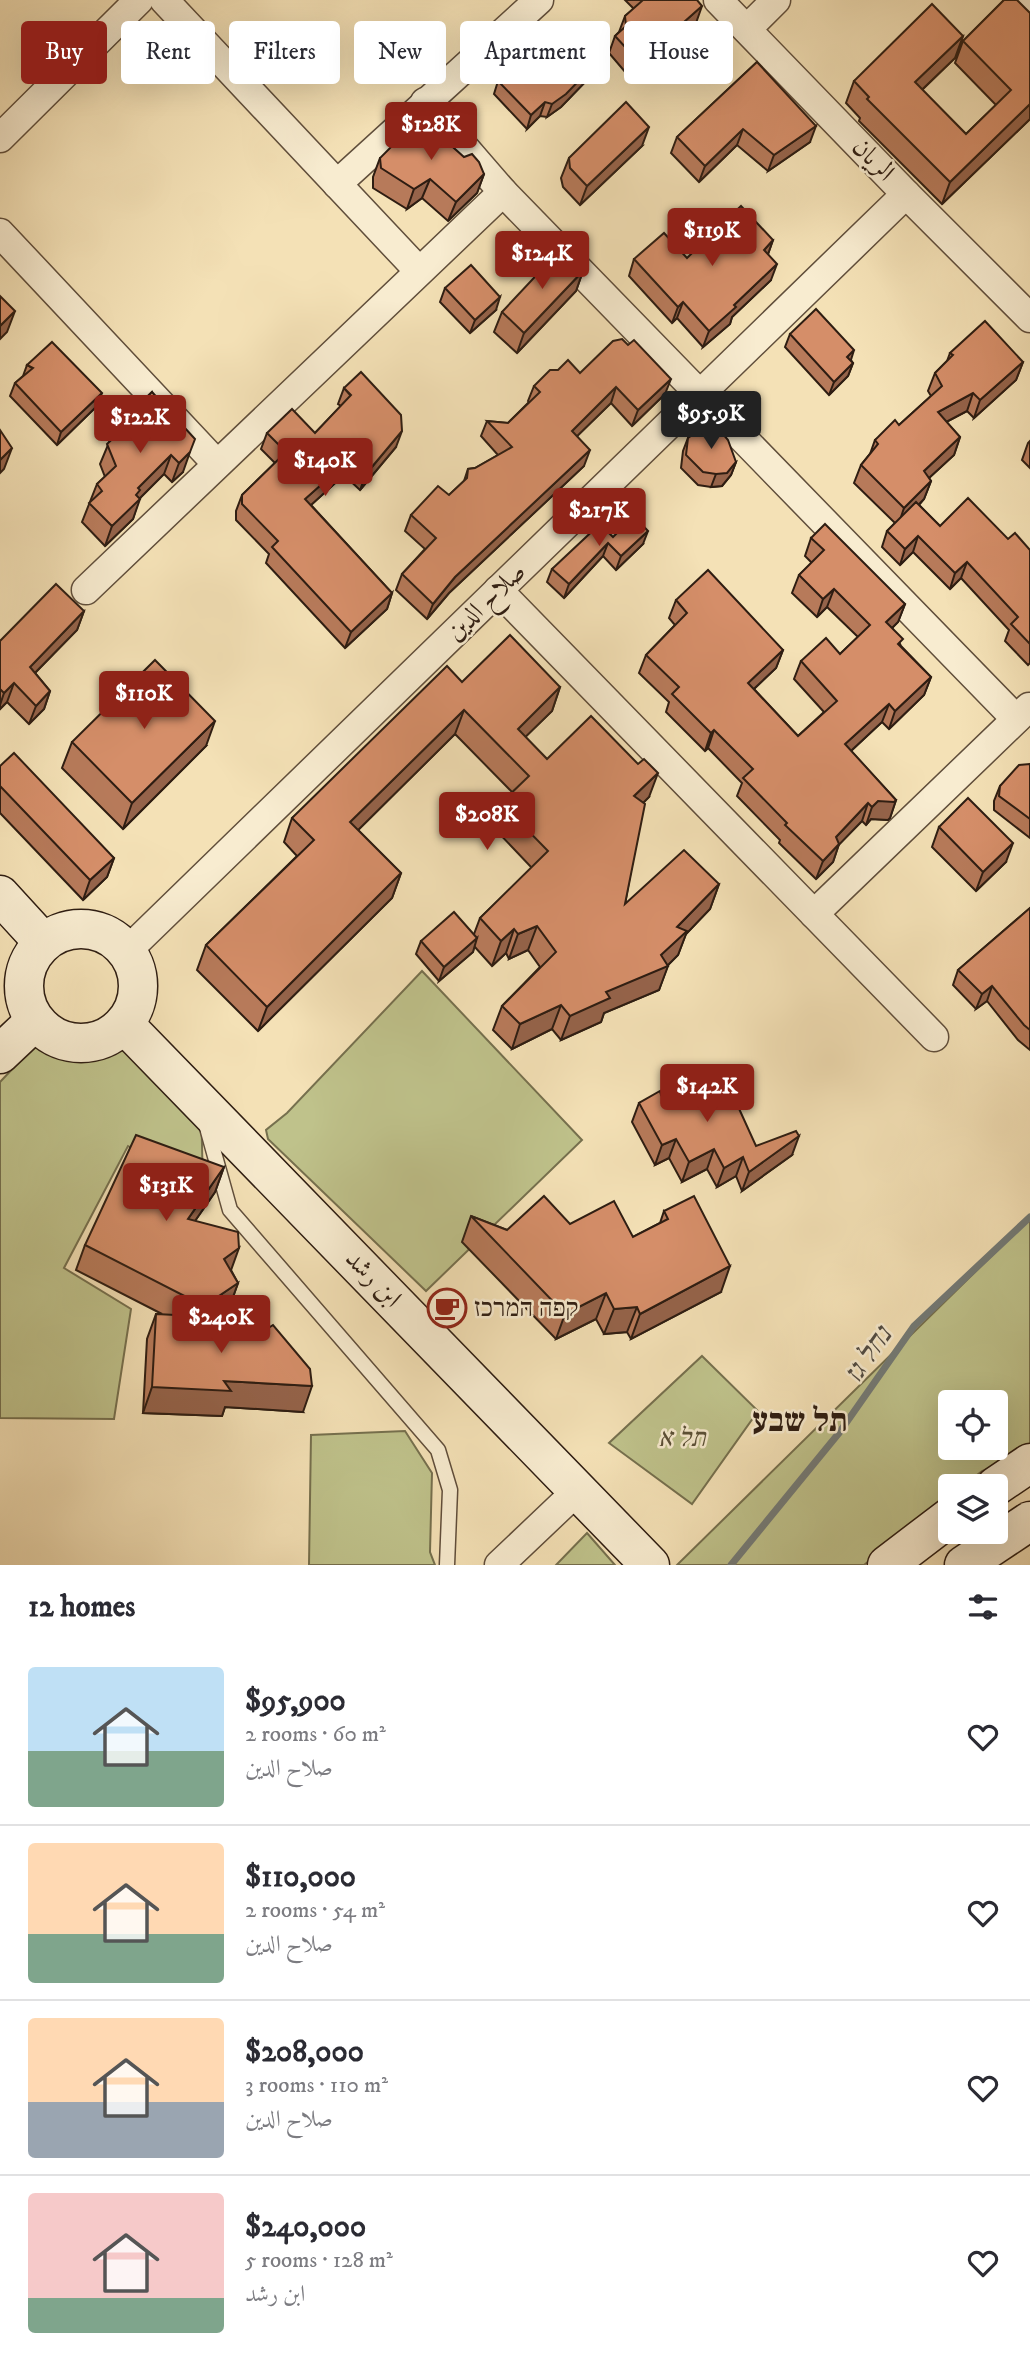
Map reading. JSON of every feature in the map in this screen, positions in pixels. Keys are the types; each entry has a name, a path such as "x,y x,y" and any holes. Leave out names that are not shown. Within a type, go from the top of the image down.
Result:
{"street":[{"path":"0,138 139,0"},
{"path":"164,0 419,271"},
{"path":"337,184 539,0"},
{"name":"الريان","path":"718,0 905,194 1026,307"},
{"path":"747,29 776,0"},
{"path":"1019,0 1030,12"},
{"path":"425,102 503,192 699,394 1023,712 814,914"},
{"path":"86,590 503,192"},
{"name":"صلاح الدين","path":"127,951 905,194"},
{"path":"0,233 217,464"},
{"path":"498,590 934,1037"},
{"path":"0,895 43,942"},
{"path":"74,928 94,930 113,937 127,951 134,963 138,982 134,1007 124,1024 111,1035 92,1042 72,1043 50,1035 35,1021 28,1009 23,989 24,974 32,956 43,942 60,932 74,928"},
{"path":"0,1054 35,1021"},
{"name":"ابن رشد","path":"124,1024 650,1565"},
{"path":"1008,1478 1030,1463"},
{"path":"499,1565 578,1490"},
{"path":"964,1565 1030,1521"},
{"path":"887,1565 938,1526"}],"lane":[{"path":"201,1102 230,1210 438,1450 450,1490 447,1565"}],"green space":[{"path":"422,971 582,1140 426,1291 268,1139 266,1130 287,1113"},
{"path":"36,1044 133,1051 201,1102 203,1188 128,1146 64,1268 131,1309 114,1419 0,1418 0,1082"},
{"path":"1030,1218 1030,1445 1008,1460 1008,1390 938,1390 938,1460 1008,1460 978,1474 938,1474 938,1506 864,1565 677,1565"},
{"name":"תל א","path":"702,1356 758,1411 692,1504 609,1443"},
{"path":"405,1431 432,1473 430,1552 435,1565 309,1565 311,1435"},
{"path":"587,1533 615,1565 556,1565"}],"building":[{"path":"643,0 697,0 702,6 685,21 626,21 625,16"},
{"path":"1004,0 1017,0 1030,13 1030,104 950,182 867,99 869,97 854,81 932,4 963,36 915,82 966,134 1011,90 963,41"},
{"path":"624,28 624,46 615,36"},
{"path":"757,62 816,126 774,155 743,129 705,166 677,137"},
{"path":"501,84 576,84 552,104 545,102 531,115"},
{"path":"626,102 649,127 587,186 570,168 569,158"},
{"path":"415,123 426,123 464,157 472,154 479,162 484,174 456,202 430,179 414,189 381,168 380,158"},
{"path":"741,206 773,240 764,250 777,264 709,331 683,302 678,307 634,259 664,233 687,258"},
{"path":"560,250 583,271 524,333 502,312"},
{"path":"471,265 500,297 475,320 445,288"},
{"path":"0,296 15,311 0,326"},
{"path":"816,309 854,350 847,357 853,363 834,382 790,334"},
{"path":"985,321 1023,362 980,400 973,393 938,412 960,437 924,471 931,481 904,508 861,465 878,444 875,440 895,420 899,425 942,386 935,373 953,355 950,353"},
{"path":"622,339 628,345 634,340 671,379 638,410 616,387 572,431 590,450 455,577 433,604 402,574 436,538 411,515 438,486 449,495 467,478 468,469 475,468 512,447 487,421 508,423 540,392 534,386 550,370 558,370 568,360 580,373 613,341"},
{"path":"52,342 102,393 61,432 15,383 33,368 27,365"},
{"path":"361,372 401,415 402,431 366,474 350,459 305,499 392,593 351,632 272,547 278,541 242,504 242,495 286,452 267,433 292,409 315,433 351,395 344,388"},
{"path":"152,392 195,439 190,452 179,463 171,455 138,488 140,490 136,495 140,499 112,526 89,503 102,491 97,484 116,466 107,444 119,433 115,428"},
{"path":"705,426 718,428 728,440 736,462 727,473 703,472 686,455 688,438"},
{"path":"0,430 12,448 0,460"},
{"path":"968,498 1008,539 1015,533 1030,550 1030,644 1011,624 1018,617 967,562 955,573 918,536 905,549 887,531 916,502 940,526"},
{"path":"634,516 648,531 621,556 608,543 569,584 552,569 600,524 613,537"},
{"path":"825,524 905,604 886,622 903,639 898,644 931,677 895,711 889,704 845,744 896,800 878,801 872,807 868,803 836,837 839,844 823,861 785,825 787,823 743,778 753,769 714,730 711,733 672,694 679,687 646,655 687,613 676,600 708,570 783,650 748,683 798,736 837,701 801,661 826,638 840,654 870,625 834,589 823,599 799,575 824,550 811,538"},
{"path":"56,584 84,611 30,667 50,691 36,706 14,683 4,693 0,689 0,641"},
{"path":"510,635 560,687 518,729 547,759 591,716 638,764 644,759 658,773 634,796 645,804 625,904 684,850 719,884 677,927 687,931 661,955 668,966 606,992 610,998 570,1016 561,1005 520,1024 502,1006 556,952 537,926 518,934 514,929 501,941 480,918 548,851 501,803 529,776 464,710 350,822 401,873 267,1007 206,945 314,840 292,818 447,666 462,682"},
{"path":"155,660 215,721 132,803 72,742"},
{"path":"14,753 114,858 90,880 0,786 0,766"},
{"path":"1030,764 1030,819 999,796 1000,786 1019,765"},
{"path":"968,798 1013,843 983,872 939,827"},
{"path":"1030,908 1030,1030 992,986 982,994 958,970"},
{"path":"454,912 477,938 444,967 421,941"},
{"path":"701,1070 703,1080 713,1078 722,1096 731,1091 756,1146 796,1131 799,1136 749,1172 743,1157 724,1168 714,1149 689,1162 676,1139 662,1145 639,1103 660,1091 661,1095"},
{"path":"136,1135 224,1167 188,1219 238,1232 239,1248 224,1259 238,1283 204,1306 85,1245"},
{"path":"544,1196 570,1224 614,1201 633,1237 668,1219 664,1211 694,1196 730,1266 640,1314 637,1307 614,1309 606,1293 565,1314 471,1216 507,1230"},
{"path":"156,1314 235,1318 253,1338 273,1325 310,1369 312,1386 224,1381 231,1391 152,1387"}],"waterway":[{"name":"נחל גז","path":"731,1565 839,1433 914,1326 1030,1217"}],"place":[{"name":"קפה המרכז","path":"447,1308"}],"district":[{"name":"תל שבע","path":"800,1421"}]}
